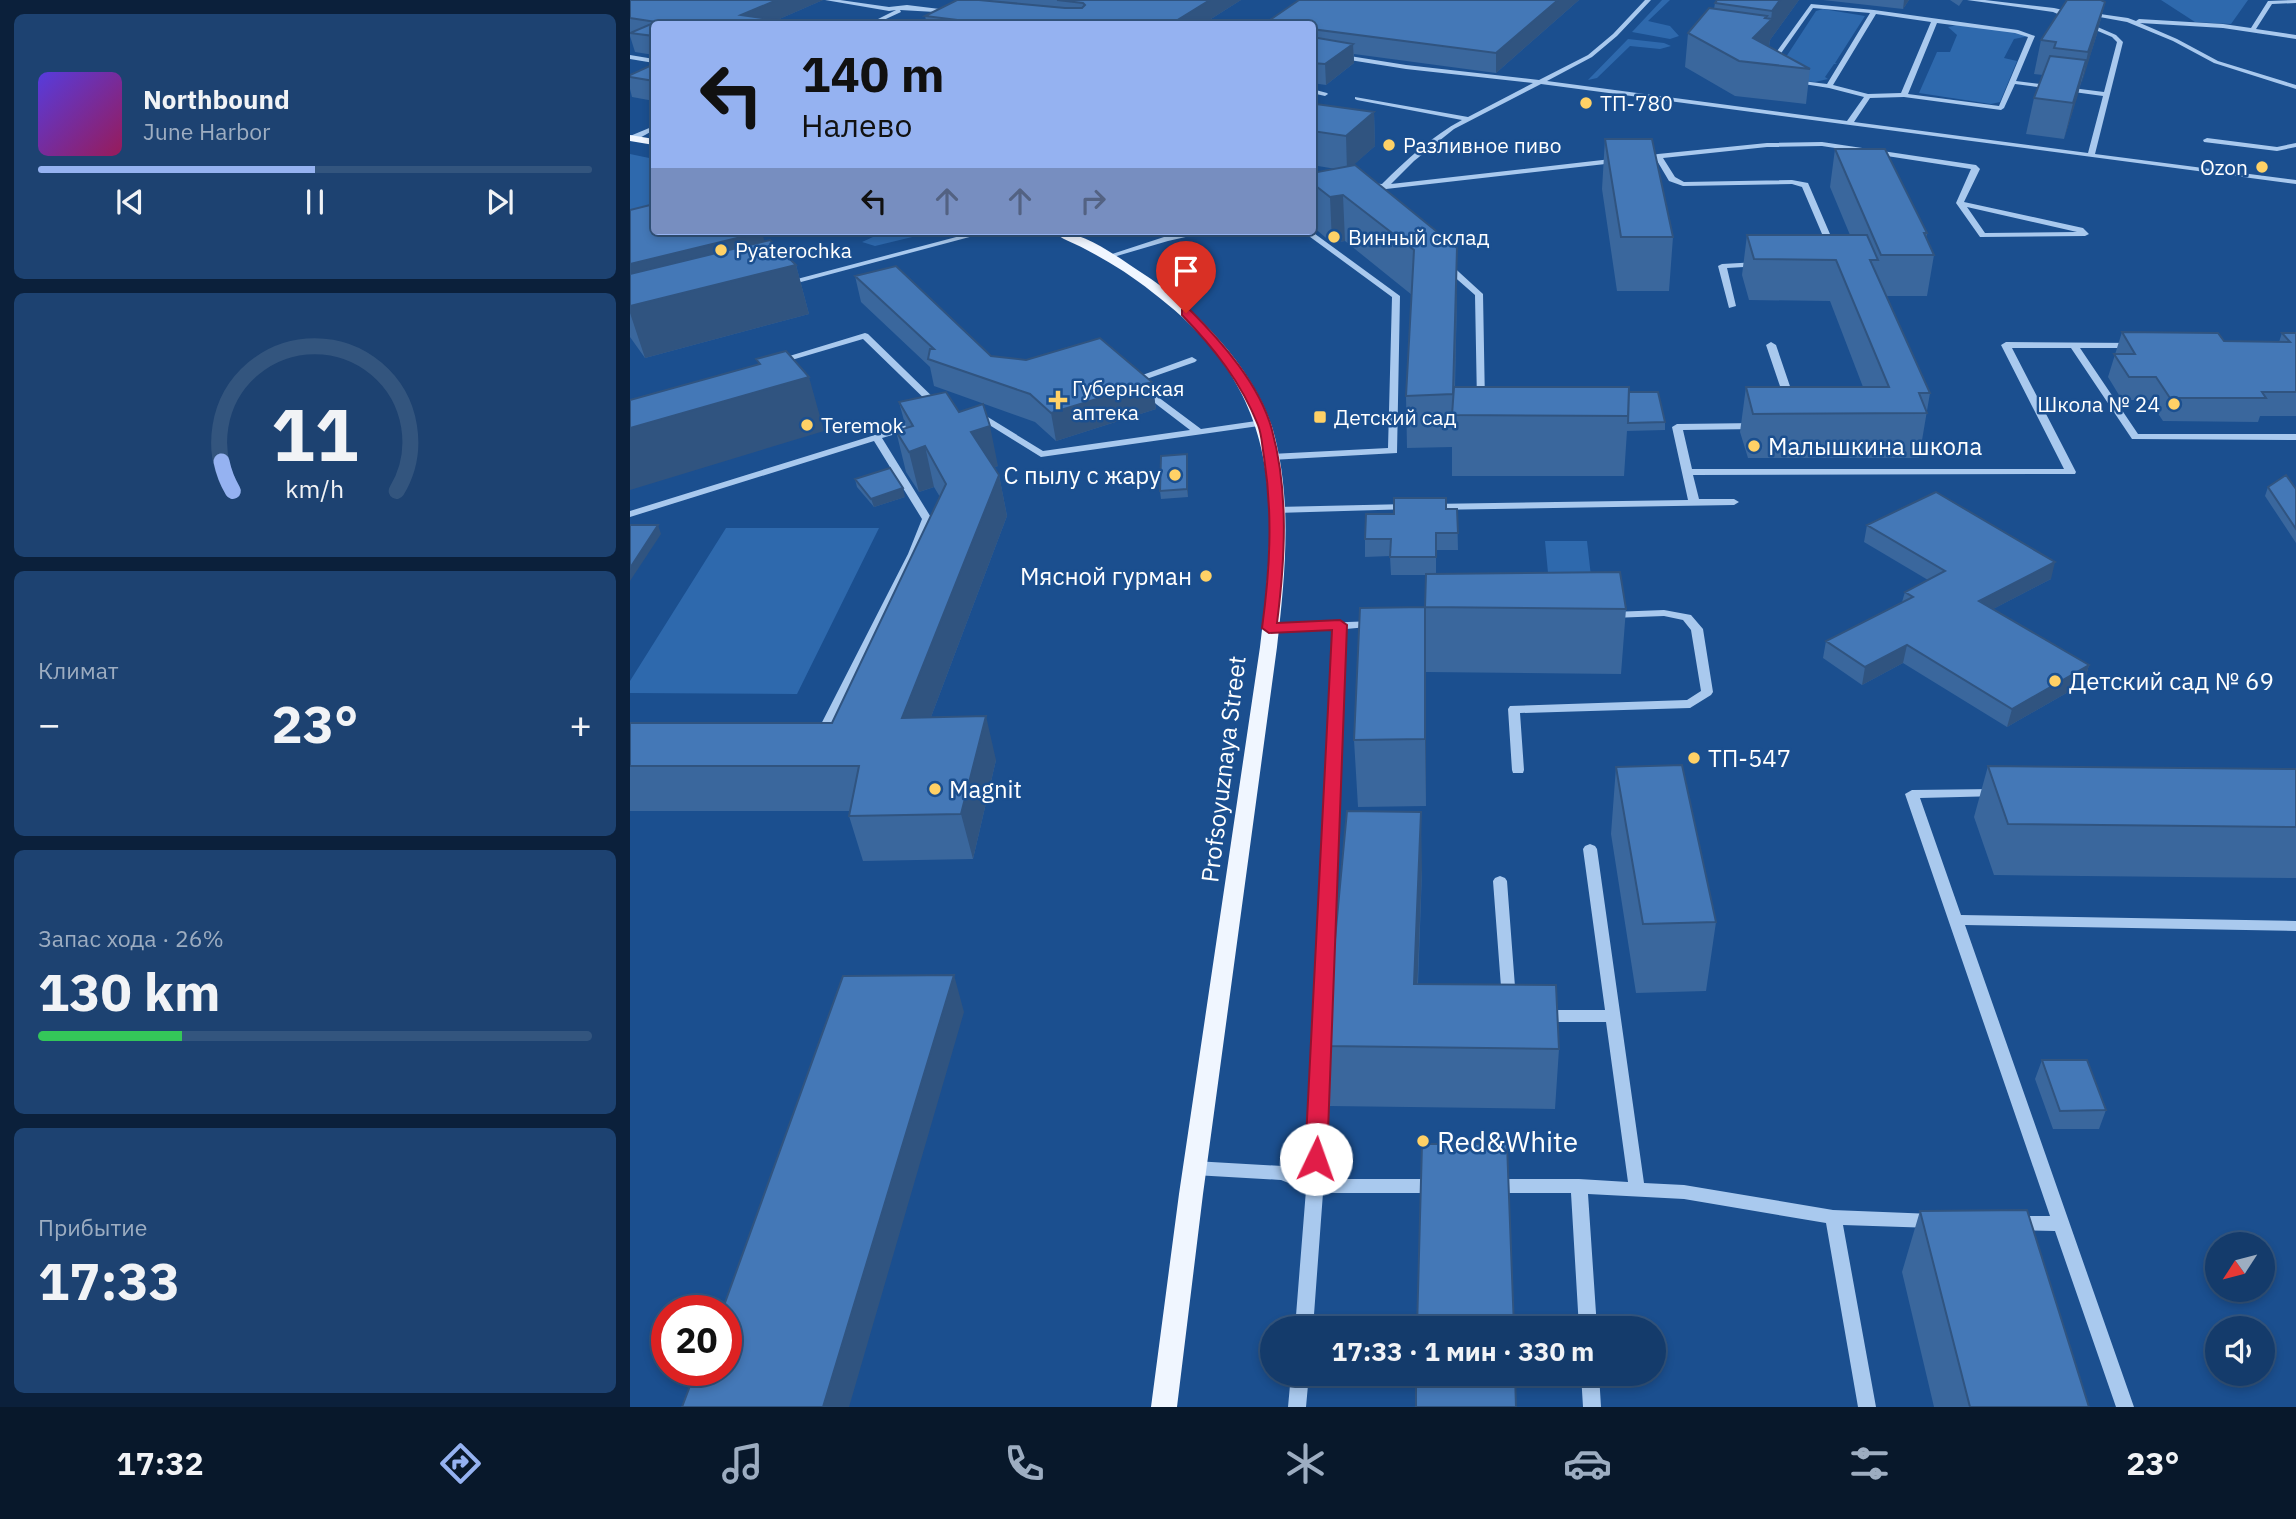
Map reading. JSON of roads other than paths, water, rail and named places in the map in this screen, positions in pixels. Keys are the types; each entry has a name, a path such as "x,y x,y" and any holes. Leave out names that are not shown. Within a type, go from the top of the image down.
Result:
{"main road":[{"path":"631,138 651,141"},
{"name":"Profsoyuznaya Street","path":"1066,235 1131,269 1186,313 1219,346 1244,384 1263,423 1276,510 1278,563 1238,876 1194,1168 1164,1407"}],"street":[{"path":"828,0 890,9 907,7 958,12"},
{"path":"877,21 922,0"},
{"path":"1376,192 1385,187 1411,159 1469,118 1541,84 1590,56 1615,35 1648,0"},
{"path":"1970,0 2296,37"},
{"path":"2252,31 2270,2 2296,1"},
{"path":"1766,74 1780,47 1811,6 2016,31 2032,36 2001,108 1904,95 1868,96 1829,86 1786,81"},
{"path":"2054,10 2119,40 2091,156"},
{"path":"1829,86 1874,12"},
{"path":"2128,20 2175,40 2216,62 2296,87"},
{"path":"1904,95 1935,21"},
{"path":"1767,46 1780,47"},
{"path":"1316,53 2296,182"},
{"path":"630,57 651,60"},
{"path":"2012,82 2107,94"},
{"path":"1316,92 1325,94"},
{"path":"1849,124 1868,96"},
{"path":"1357,98 1469,118"},
{"path":"631,138 651,129"},
{"path":"2207,140 2277,149 2296,145"},
{"path":"1361,184 1385,187 1795,143 1886,152 1973,167 1976,169 1960,203"},
{"path":"1658,156 1672,179 1683,184 1792,182 1805,185 1836,259"},
{"path":"1960,203 2080,230 2085,234 1983,235 1960,203"},
{"path":"779,285 973,235"},
{"path":"1110,256 1188,235"},
{"path":"1270,457 1393,450 1396,296 1312,235"},
{"path":"1434,254 1479,294 1482,410"},
{"path":"1732,306 1723,266 1772,264"},
{"path":"630,514 947,416 865,336 774,362"},
{"path":"1771,345 1795,414"},
{"path":"1687,472 2071,472 2006,345 2140,345"},
{"path":"2074,345 2135,437 2296,436"},
{"path":"1192,360 1131,381 1199,432"},
{"path":"966,414 976,413 1041,454 1263,423"},
{"path":"1694,502 1676,427 1771,426"},
{"path":"806,739 820,738 913,554 927,519 876,437"},
{"path":"1276,510 1734,502"},
{"path":"1518,770 1514,709 1690,704 1707,692 1697,629 1687,617 1664,612 1597,615"},
{"path":"1269,628 1381,623"},
{"path":"1305,1316 1315,1186 1340,625"},
{"path":"2008,792 1912,794 2125,1407"},
{"path":"1590,849 1637,1189"},
{"path":"1500,881 1517,1017 1613,1016"},
{"path":"1957,920 2296,926"},
{"path":"1194,1168 1282,1172 1315,1186 1454,1186"},
{"path":"1482,1186 1579,1186 1684,1192 1833,1217 1948,1221"},
{"path":"1579,1186 1587,1316"},
{"path":"1833,1217 1867,1407"},
{"path":"2004,1222 2060,1224"},
{"path":"1297,1407 1299,1386"},
{"path":"1591,1386 1592,1407"}],"place":[{"name":"ТП-780","path":"1586,103"},
{"name":"Разливное пиво","path":"1389,145"},
{"name":"Ozon","path":"2262,167"},
{"name":"Винный склад","path":"1334,237"},
{"name":"Pyaterochka","path":"721,250"},
{"name":"Губернская аптека","path":"1058,400"},
{"name":"Школа № 24","path":"2174,404"},
{"name":"Детский сад","path":"1320,417"},
{"name":"Teremok","path":"807,425"},
{"name":"Малышкина школа","path":"1754,446"},
{"name":"С пылу с жару","path":"1175,475"},
{"name":"Мясной гурман","path":"1206,576"},
{"name":"Детский сад № 69","path":"2055,681"},
{"name":"ТП-547","path":"1694,758"},
{"name":"Magnit","path":"935,789"},
{"name":"Red&White","path":"1423,1141"}]}
